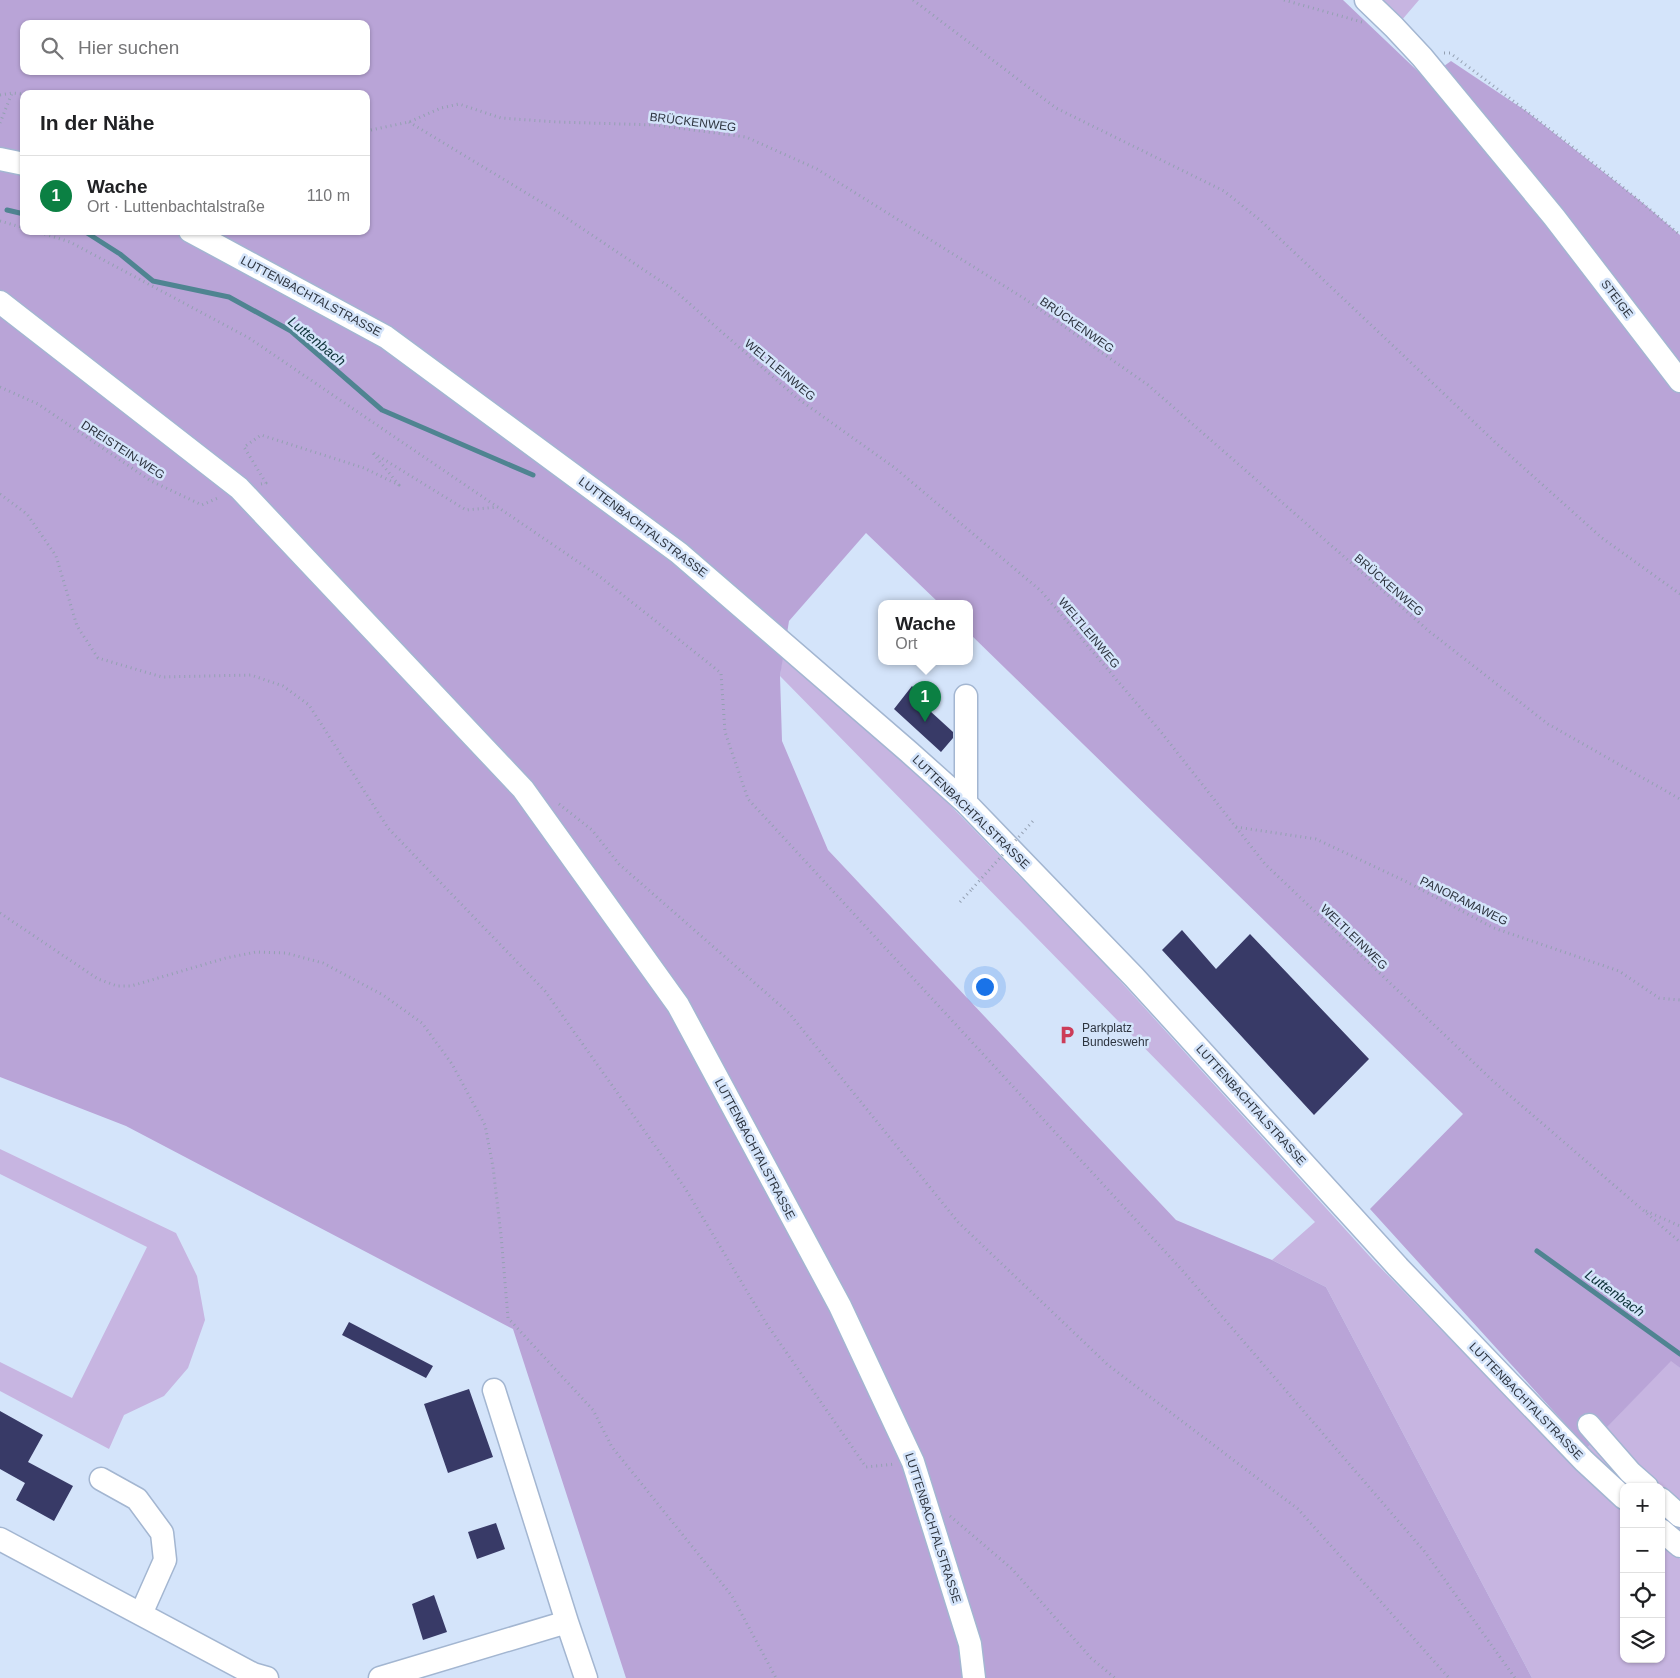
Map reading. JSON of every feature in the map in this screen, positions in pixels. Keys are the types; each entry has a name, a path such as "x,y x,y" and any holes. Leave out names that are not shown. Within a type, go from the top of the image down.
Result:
{"street":[{"name":"STEIGE","path":"1366,0 1422,57 1554,217 1680,381"},
{"path":"0,159 20,163"},
{"name":"LUTTENBACHTALSTRASSE","path":"197,235 386,337 671,547 909,752 966,803 1134,977 1405,1274 1584,1461 1620,1494"},
{"name":"LUTTENBACHTALSTRASSE","path":"0,302 239,488 523,789 678,1005 840,1306 913,1462 970,1644 974,1678"},
{"path":"966,696 966,803"},
{"path":"494,1390 586,1678"},
{"path":"1589,1425 1630,1472 1642,1483"},
{"path":"101,1478 136,1499 162,1533 165,1560 141,1614"},
{"path":"1665,1503 1680,1516"},
{"path":"1665,1533 1680,1546"},
{"path":"0,1539 253,1674 267,1678"},
{"path":"380,1678 567,1622"}],"path":[{"path":"913,0 1056,108 1224,191 1260,220 1496,443 1602,538 1680,594"},
{"path":"1284,0 1380,27 1394,27"},
{"path":"1422,57 1432,53 1450,53 1637,198 1680,235"},
{"path":"0,123 12,93"},
{"path":"0,95 20,94"},
{"name":"BRÜCKENWEG","path":"370,130 409,122 441,108 459,104 501,118 656,125 746,137 817,169 1025,299 1148,385 1446,644 1548,724 1680,799"},
{"name":"WELTLEINWEG","path":"409,122 556,211 674,290 797,398 895,468 1041,591 1161,732 1265,864 1493,1081 1680,1242"},
{"path":"0,221 20,227"},
{"path":"48,235 70,242 249,338 599,576 722,673 725,732 748,800 1182,1270 1425,1552 1515,1678"},
{"name":"DREISTEIN-WEG","path":"0,387 38,404 151,481 202,505 239,488 266,484 244,447 261,435 364,468 399,485 372,452 466,510 498,507"},
{"path":"0,494 27,514 56,556 77,626 98,658 162,678 251,676 283,686 309,705 388,828 545,991 685,1188 766,1323 866,1467 913,1462"},
{"path":"554,800 592,830 619,864 789,1013 958,1222 1108,1365 1298,1509 1449,1678"},
{"path":"960,902 1033,821"},
{"name":"PANORAMAWEG","path":"1236,827 1316,839 1405,881 1494,928 1619,971 1659,998 1680,1000"},
{"path":"0,913 98,979 117,986 131,986 226,958 256,952 286,953 323,963 383,995 422,1023 452,1064 485,1125 493,1167 508,1318 592,1410 612,1447 732,1596 776,1678"},
{"path":"1642,1209 1680,1226"},
{"path":"946,1512 1012,1569 1091,1658 1115,1678"}],"shaded area":[{"path":"0,0 1343,0 1426,79 1451,61 1526,111 1644,204 1680,235 1680,1368 1671,1361 1587,1448 1370,1209 1463,1114 973,637 973,600 936,600 866,533 789,621 780,676 782,741 828,850 1176,1220 1272,1260 1326,1287 1532,1678 626,1678 513,1329 126,1126 0,1077"},
{"path":"1377,0 1419,0 1401,21"},
{"path":"783,651 906,760 1104,963 1373,1260 1574,1466 1620,1506 1620,1663 1665,1663 1665,1546 1680,1559 1680,1678 1532,1678 1326,1287 1272,1260 1315,1222 780,676"},
{"path":"0,1149 176,1233 197,1276 205,1320 188,1368 164,1396 124,1415 109,1449 0,1391 0,1362 72,1398 147,1247 0,1174"},
{"path":"1671,1360 1680,1368 1680,1539 1665,1526 1665,1483 1620,1483 1587,1448"}],"building":[{"path":"912,686 922,696 918,700 953,732 953,738 941,752 894,709"},
{"path":"1182,930 1216,969 1250,934 1369,1059 1314,1115 1162,950"},
{"path":"349,1322 433,1366 426,1378 342,1335"},
{"path":"469,1389 493,1457 448,1473 424,1404"},
{"path":"0,1411 43,1435 28,1462 73,1486 54,1521 16,1500 25,1483 0,1469"},
{"path":"496,1523 505,1549 477,1559 468,1532"},
{"path":"434,1595 447,1632 423,1640 412,1604"}],"waterway":[{"name":"Luttenbach","path":"7,210 20,213"},
{"name":"Luttenbach","path":"90,235 120,254 153,281 229,297 291,331 382,410 533,475"},
{"name":"Luttenbach","path":"1537,1251 1680,1354"}],"place":[{"name":"Wache","path":"925,722"},
{"name":"Parkplatz Bundeswehr","path":"1067,1035"}]}
